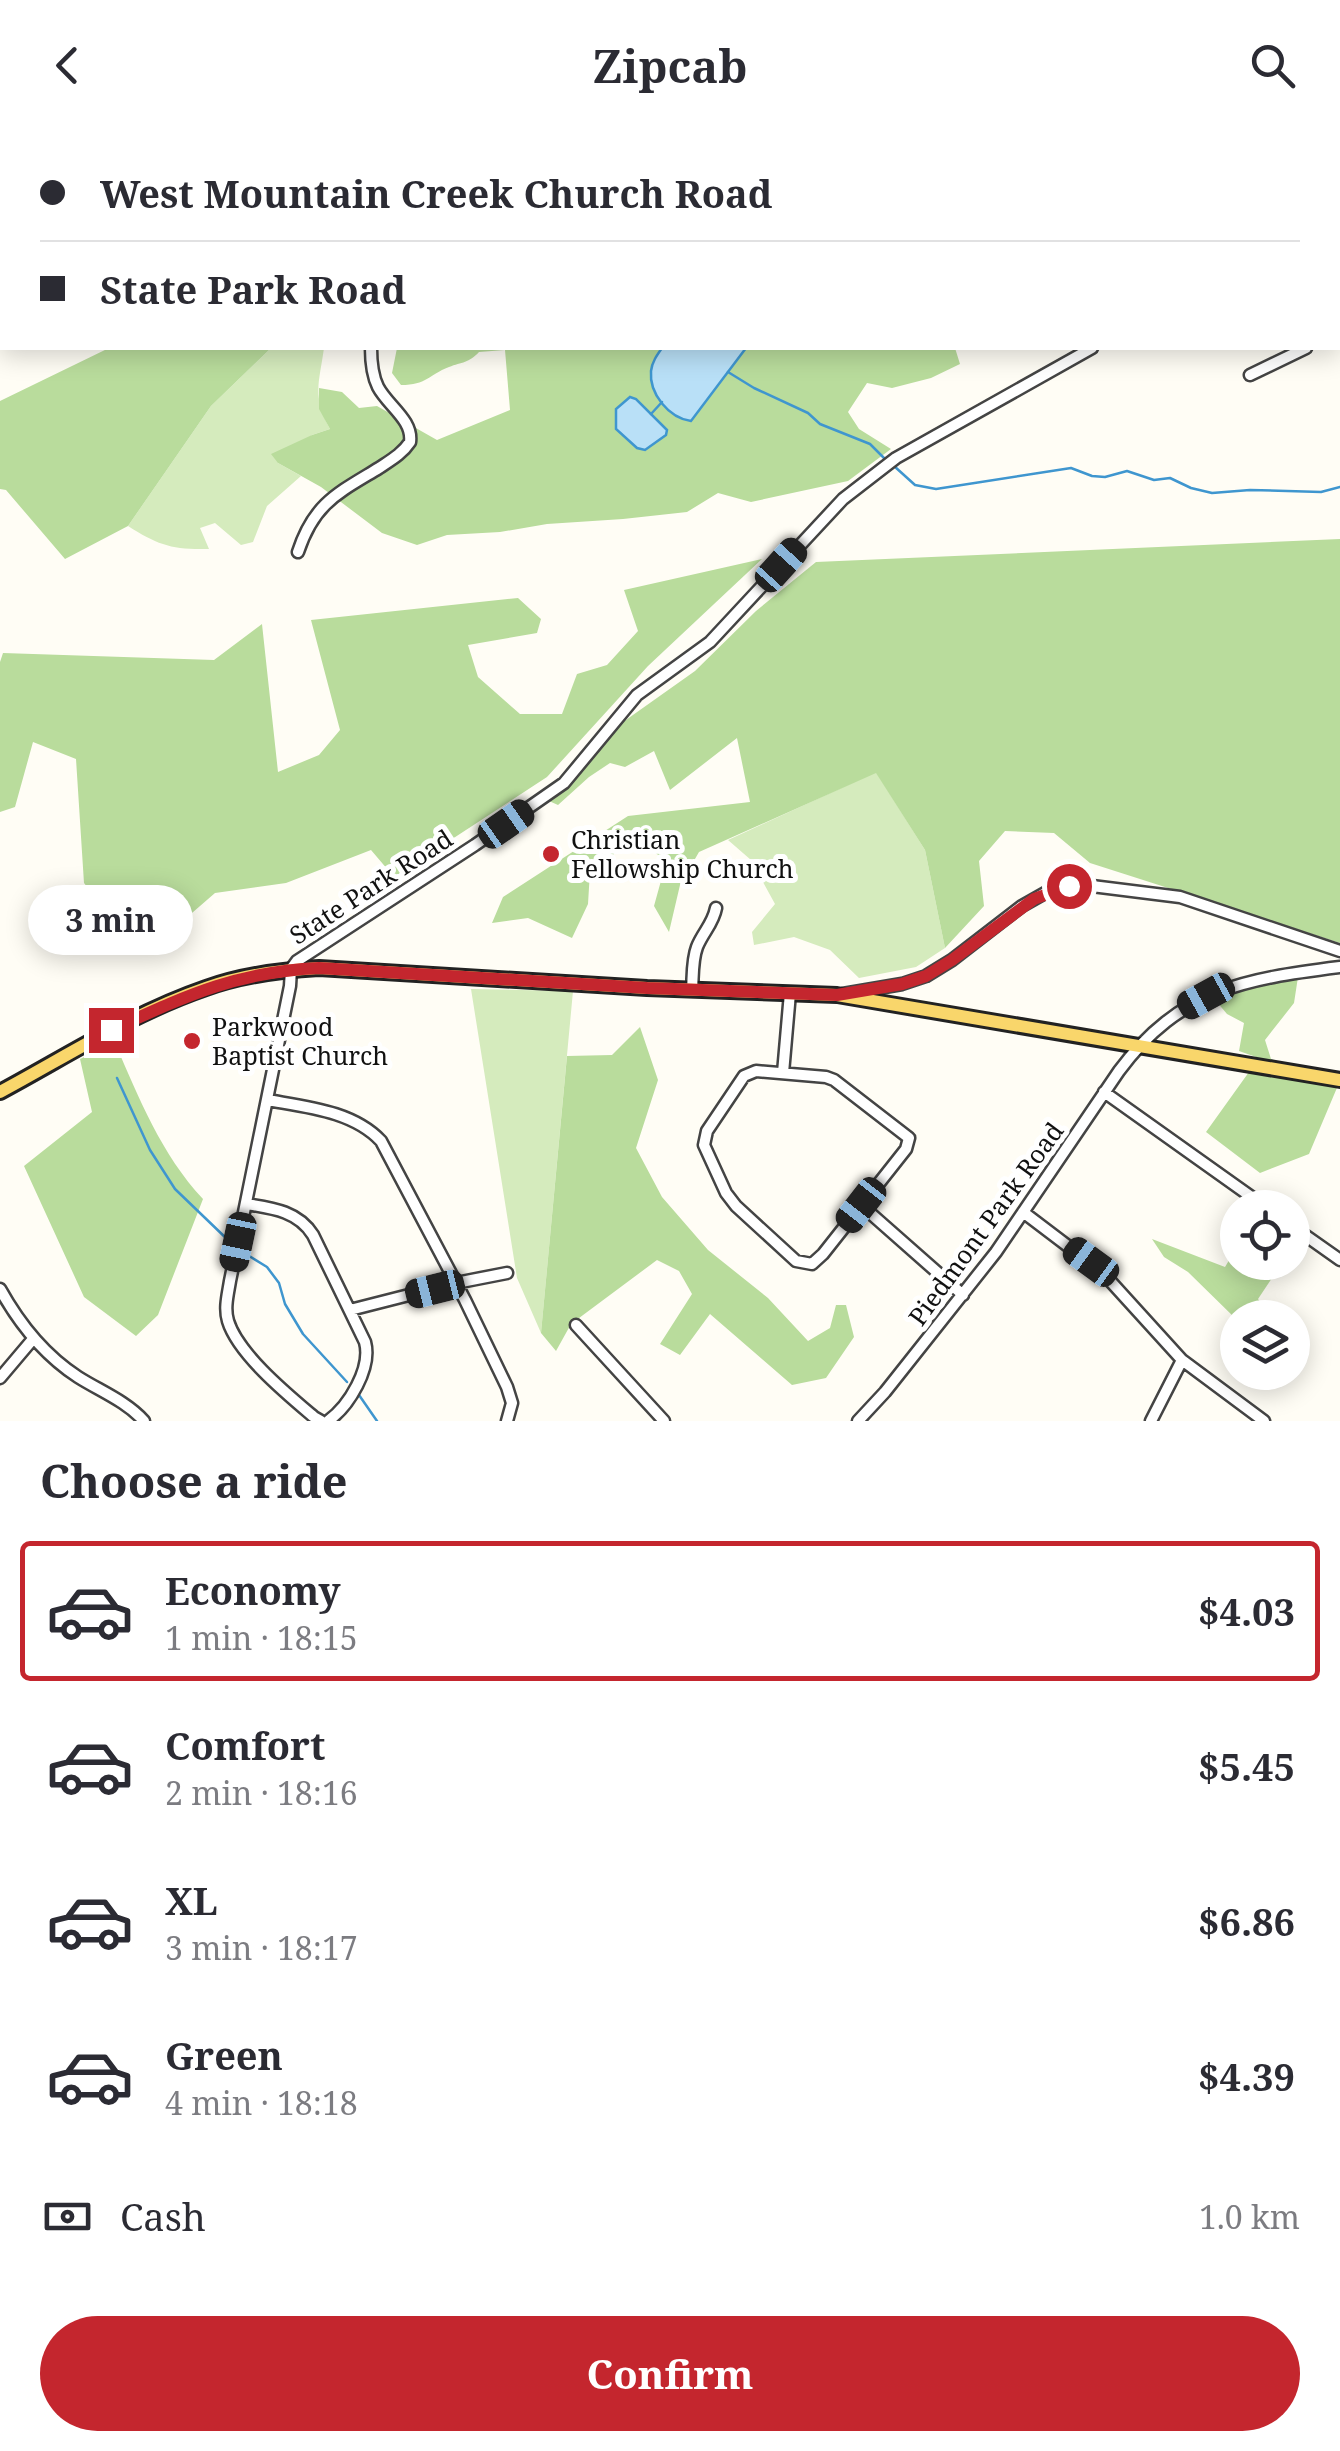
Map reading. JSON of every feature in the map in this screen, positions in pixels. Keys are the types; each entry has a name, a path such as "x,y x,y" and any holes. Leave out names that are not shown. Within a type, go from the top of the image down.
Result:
{"main road":[{"path":"291,969 837,995 1340,1080"},
{"name":"State Park Road","path":"0,1092 111,1030 180,998 231,980 291,969"}],"street":[{"path":"298,552 328,501 389,462 410,442 409,427 375,380 371,350"},
{"name":"State Park Road","path":"291,969 302,956 564,783 637,695 710,642 826,516 874,474 1088,350"},
{"path":"1250,375 1302,350"},
{"path":"837,995 926,976 1034,899 1069,886 1180,897 1340,951"},
{"path":"692,990 694,954 714,921 716,908"},
{"name":"Piedmont Park Road","path":"862,1420 963,1295 1138,1046 1188,1006 1228,986 1340,967"},
{"path":"246,1204 289,1213 304,1223 367,1348 361,1374 345,1402 325,1421 314,1417 262,1369 228,1321 226,1305 291,969"},
{"path":"783,1073 790,993"},
{"path":"756,1071 826,1077 908,1138 906,1149 861,1205 823,1254 806,1265 796,1262 736,1206 704,1145 705,1134 746,1074 756,1071"},
{"path":"1104,1092 1242,1190"},
{"path":"267,1100 345,1116 376,1136 456,1283 510,1396 512,1408 507,1421"},
{"path":"861,1205 963,1295"},
{"path":"1024,1212 1102,1272 1182,1360 1264,1421"},
{"path":"1310,1239 1340,1260"},
{"path":"350,1310 506,1273"},
{"path":"0,1289 33,1339 67,1370 124,1404 144,1421"},
{"path":"576,1325 664,1421"},
{"path":"0,1378 33,1339"},
{"path":"1151,1421 1182,1360"}],"green space":[{"path":"105,350 269,350 211,406 128,526 65,559 6,490 0,489 0,401"},
{"path":"269,350 324,350 319,398 330,429 312,435 278,463 301,476 267,506 253,542 241,545 215,523 200,528 209,549 157,542 128,526 211,406"},
{"path":"397,350 505,350 479,352 410,385 401,385 392,373"},
{"path":"505,350 956,350 960,364 931,378 892,388 867,383 848,412 859,429 891,449 848,481 751,502 718,493 687,512 447,535 417,545 382,533 321,487 278,463 271,454 330,429 319,409 319,388 342,392 359,408 377,406 437,440 510,410"},
{"path":"1340,539 1340,943 1090,863 1054,833 1005,831 979,861 984,906 945,948 925,850 876,773 699,852 680,885 669,932 654,906 667,859 638,845 617,852 590,871 588,904 572,938 528,918 492,923 503,897 628,816 750,802 737,738 670,790 654,751 625,767 610,763 558,805 549,801 592,760 616,727 695,671 756,611 816,562"},
{"path":"762,559 648,666 547,777 394,877 371,850 286,883 215,893 177,926 134,946 84,883 76,759 33,742 15,807 0,812 3,653 214,660 262,624 278,772 319,755 340,730 311,620 518,598 541,619 537,633 468,645 478,677 520,714 562,714 577,674 607,665 638,631 624,590"},
{"path":"876,772 925,850 945,948 916,967 859,978 830,950 794,937 754,945 752,932 775,904 751,860 728,840"},
{"path":"1298,977 1294,1003 1265,1040 1271,1059 1339,1083 1309,1154 1260,1173 1206,1132 1259,1058 1239,1051 1244,1023 1227,1014 1211,995 1242,985"},
{"path":"471,989 573,991 541,1333 517,1278"},
{"path":"640,1027 658,1080 636,1148 662,1197 708,1250 768,1298 808,1341 830,1328 836,1305 846,1305 854,1337 826,1378 792,1385 710,1314 680,1355 660,1344 692,1294 679,1271 657,1260 571,1324 556,1351 541,1333 567,1056 612,1055"},
{"path":"115,1043 163,1144 203,1199 158,1315 136,1336 84,1297 24,1166 92,1112 80,1059"},
{"path":"1152,1239 1220,1265 1220,1280 1271,1280 1259,1300 1220,1300 1220,1303 1188,1272 1164,1257"}],"water":[{"path":"661,350 744,350 691,421 668,410 657,396 651,380"},
{"path":"630,397 667,430 666,435 645,450 637,448 616,429 616,409"}],"waterway":[{"path":"728,372 808,413 820,424 870,444 884,458"},
{"path":"651,414 662,402"},
{"path":"894,466 915,485 936,489 1071,468 1092,476 1127,471 1154,480 1170,478 1212,493 1321,492 1340,487"},
{"path":"117,1078 150,1150 175,1189 228,1240"},
{"path":"246,1254 267,1267 303,1334 347,1382"},
{"path":"359,1395 377,1421"}],"place":[{"name":"Christian Fellowship Church","path":"551,854"},
{"name":"Parkwood Baptist Church","path":"192,1041"}],"route":[{"path":"111,1030 231,980 319,968 837,995 926,976 1022,906 1069,886"}]}
